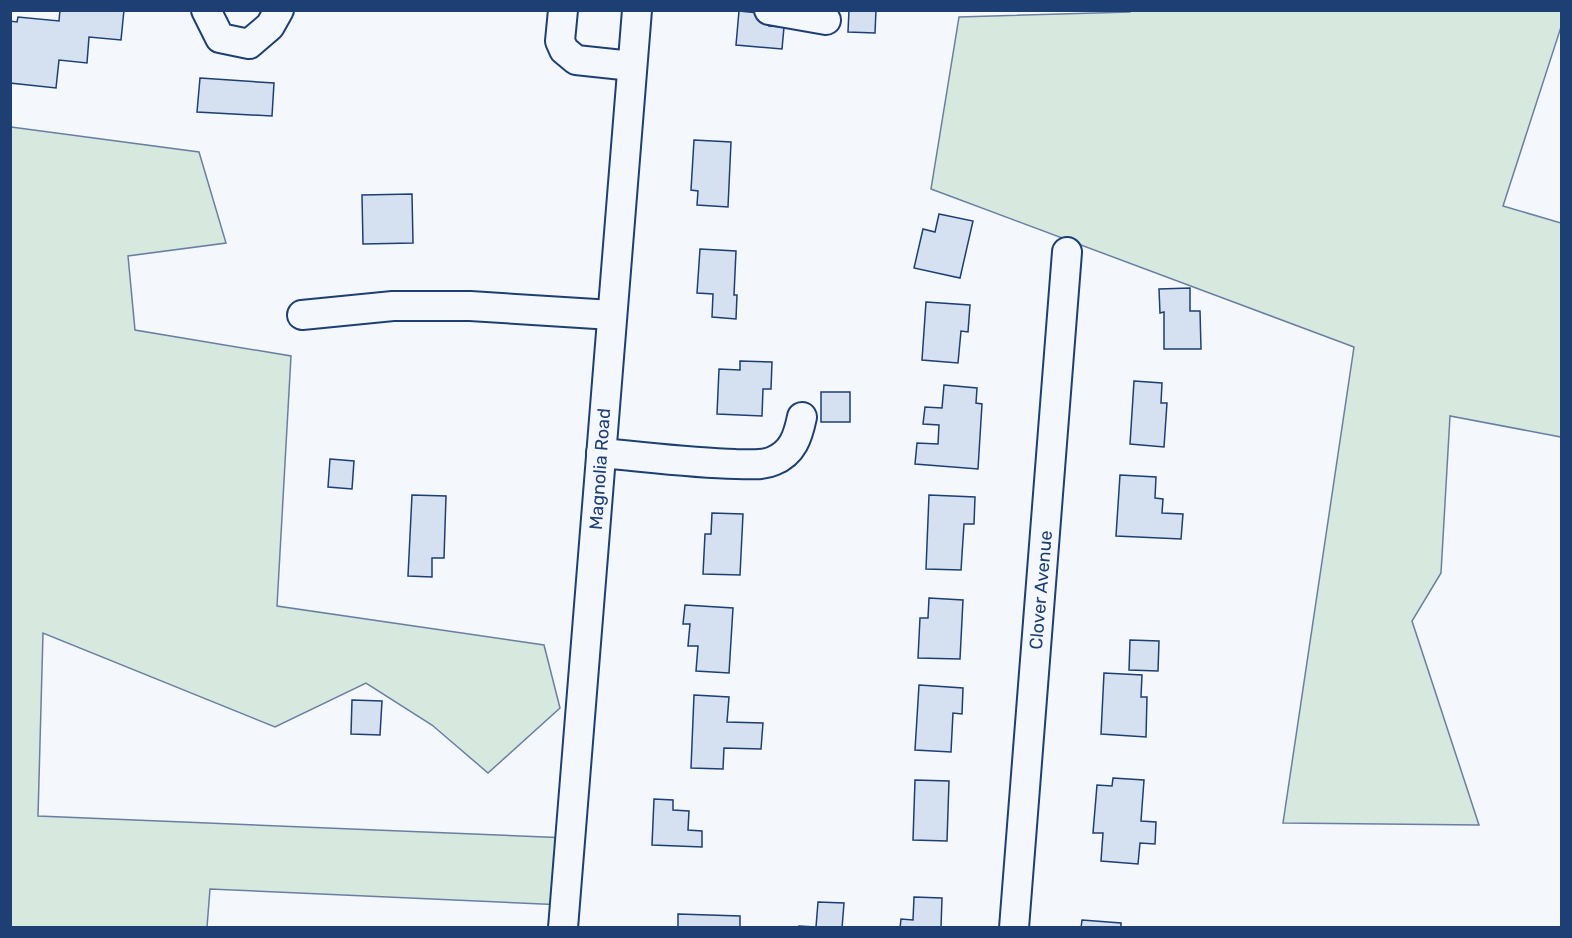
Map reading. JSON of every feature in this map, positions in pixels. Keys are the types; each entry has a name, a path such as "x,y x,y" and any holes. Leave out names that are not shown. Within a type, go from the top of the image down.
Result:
{"street":[{"path":"206,10 220,38 249,44 270,26 279,10"},
{"path":"563,10 560,41 564,50 576,60 632,66"},
{"name":"Magnolia Road","path":"564,927 637,10"},
{"path":"769,10 826,20"},
{"name":"Clover Avenue","path":"1014,927 1067,252"},
{"path":"302,315 393,306 470,306 612,315"},
{"path":"601,453 715,463 761,464 773,461 788,451 798,436 802,417"}],"shaded area":[{"path":"1131,10 1561,11 1561,27 1503,206 1561,223 1561,437 1450,416 1441,573 1412,621 1479,825 1283,823 1354,347 931,189 959,17 1130,12"},
{"path":"11,127 199,152 226,243 128,256 135,330 291,356 277,606 544,645 560,708 488,773 432,725 366,683 275,727 43,633 38,816 569,838 564,905 210,889 207,927 11,928"}],"building":[{"path":"60,10 124,10 121,40 89,37 87,63 59,60 56,88 10,83 10,21 17,22 18,17 59,21"},
{"path":"849,10 876,10 875,33 848,32"},
{"path":"739,11 770,14 769,26 784,27 782,49 736,45"},
{"path":"200,78 274,83 272,116 197,112"},
{"path":"694,140 731,142 728,207 697,205 698,191 691,190"},
{"path":"412,194 413,243 363,244 362,195"},
{"path":"939,214 973,221 960,278 914,268 923,229 935,232"},
{"path":"700,249 736,251 734,295 737,295 736,319 712,317 713,294 697,293"},
{"path":"1190,288 1190,311 1200,311 1201,349 1164,349 1164,312 1160,313 1159,289"},
{"path":"926,302 970,305 968,332 961,331 958,363 922,360"},
{"path":"740,361 772,362 771,389 763,389 762,416 717,414 719,369 740,370"},
{"path":"1134,381 1162,383 1161,403 1167,403 1164,447 1130,444"},
{"path":"944,385 977,388 976,403 982,404 978,469 915,464 917,443 938,444 939,425 923,424 925,407 942,408"},
{"path":"821,392 850,392 850,422 821,422"},
{"path":"330,459 354,461 352,489 328,487"},
{"path":"1120,475 1156,477 1155,498 1163,499 1162,513 1183,514 1181,539 1116,536"},
{"path":"412,495 446,496 444,558 432,558 432,577 408,576"},
{"path":"929,495 975,497 974,524 964,524 961,570 926,569"},
{"path":"712,513 743,514 740,575 703,574 705,534 711,534"},
{"path":"929,598 963,600 960,659 918,658 920,618 928,618"},
{"path":"685,605 733,608 729,673 696,671 698,646 688,646 690,624 683,624"},
{"path":"1130,640 1159,641 1158,671 1129,670"},
{"path":"1104,673 1142,675 1141,697 1147,697 1146,737 1101,734"},
{"path":"919,685 963,688 962,714 953,713 951,752 915,750"},
{"path":"694,695 729,697 727,722 763,723 761,749 724,748 723,769 691,768"},
{"path":"352,700 382,701 380,735 351,734"},
{"path":"1113,778 1144,780 1141,821 1156,822 1155,844 1140,843 1138,864 1101,861 1103,833 1093,833 1097,785 1112,786"},
{"path":"915,780 949,781 947,841 913,840"},
{"path":"654,799 673,800 673,810 689,811 688,830 702,831 702,847 652,845"},
{"path":"914,897 942,898 941,928 900,928 901,919 913,920"},
{"path":"818,902 844,903 842,928 799,928 799,926 816,927"},
{"path":"678,914 740,916 740,928 678,928"},
{"path":"1082,920 1121,923 1121,928 1081,928"}]}
